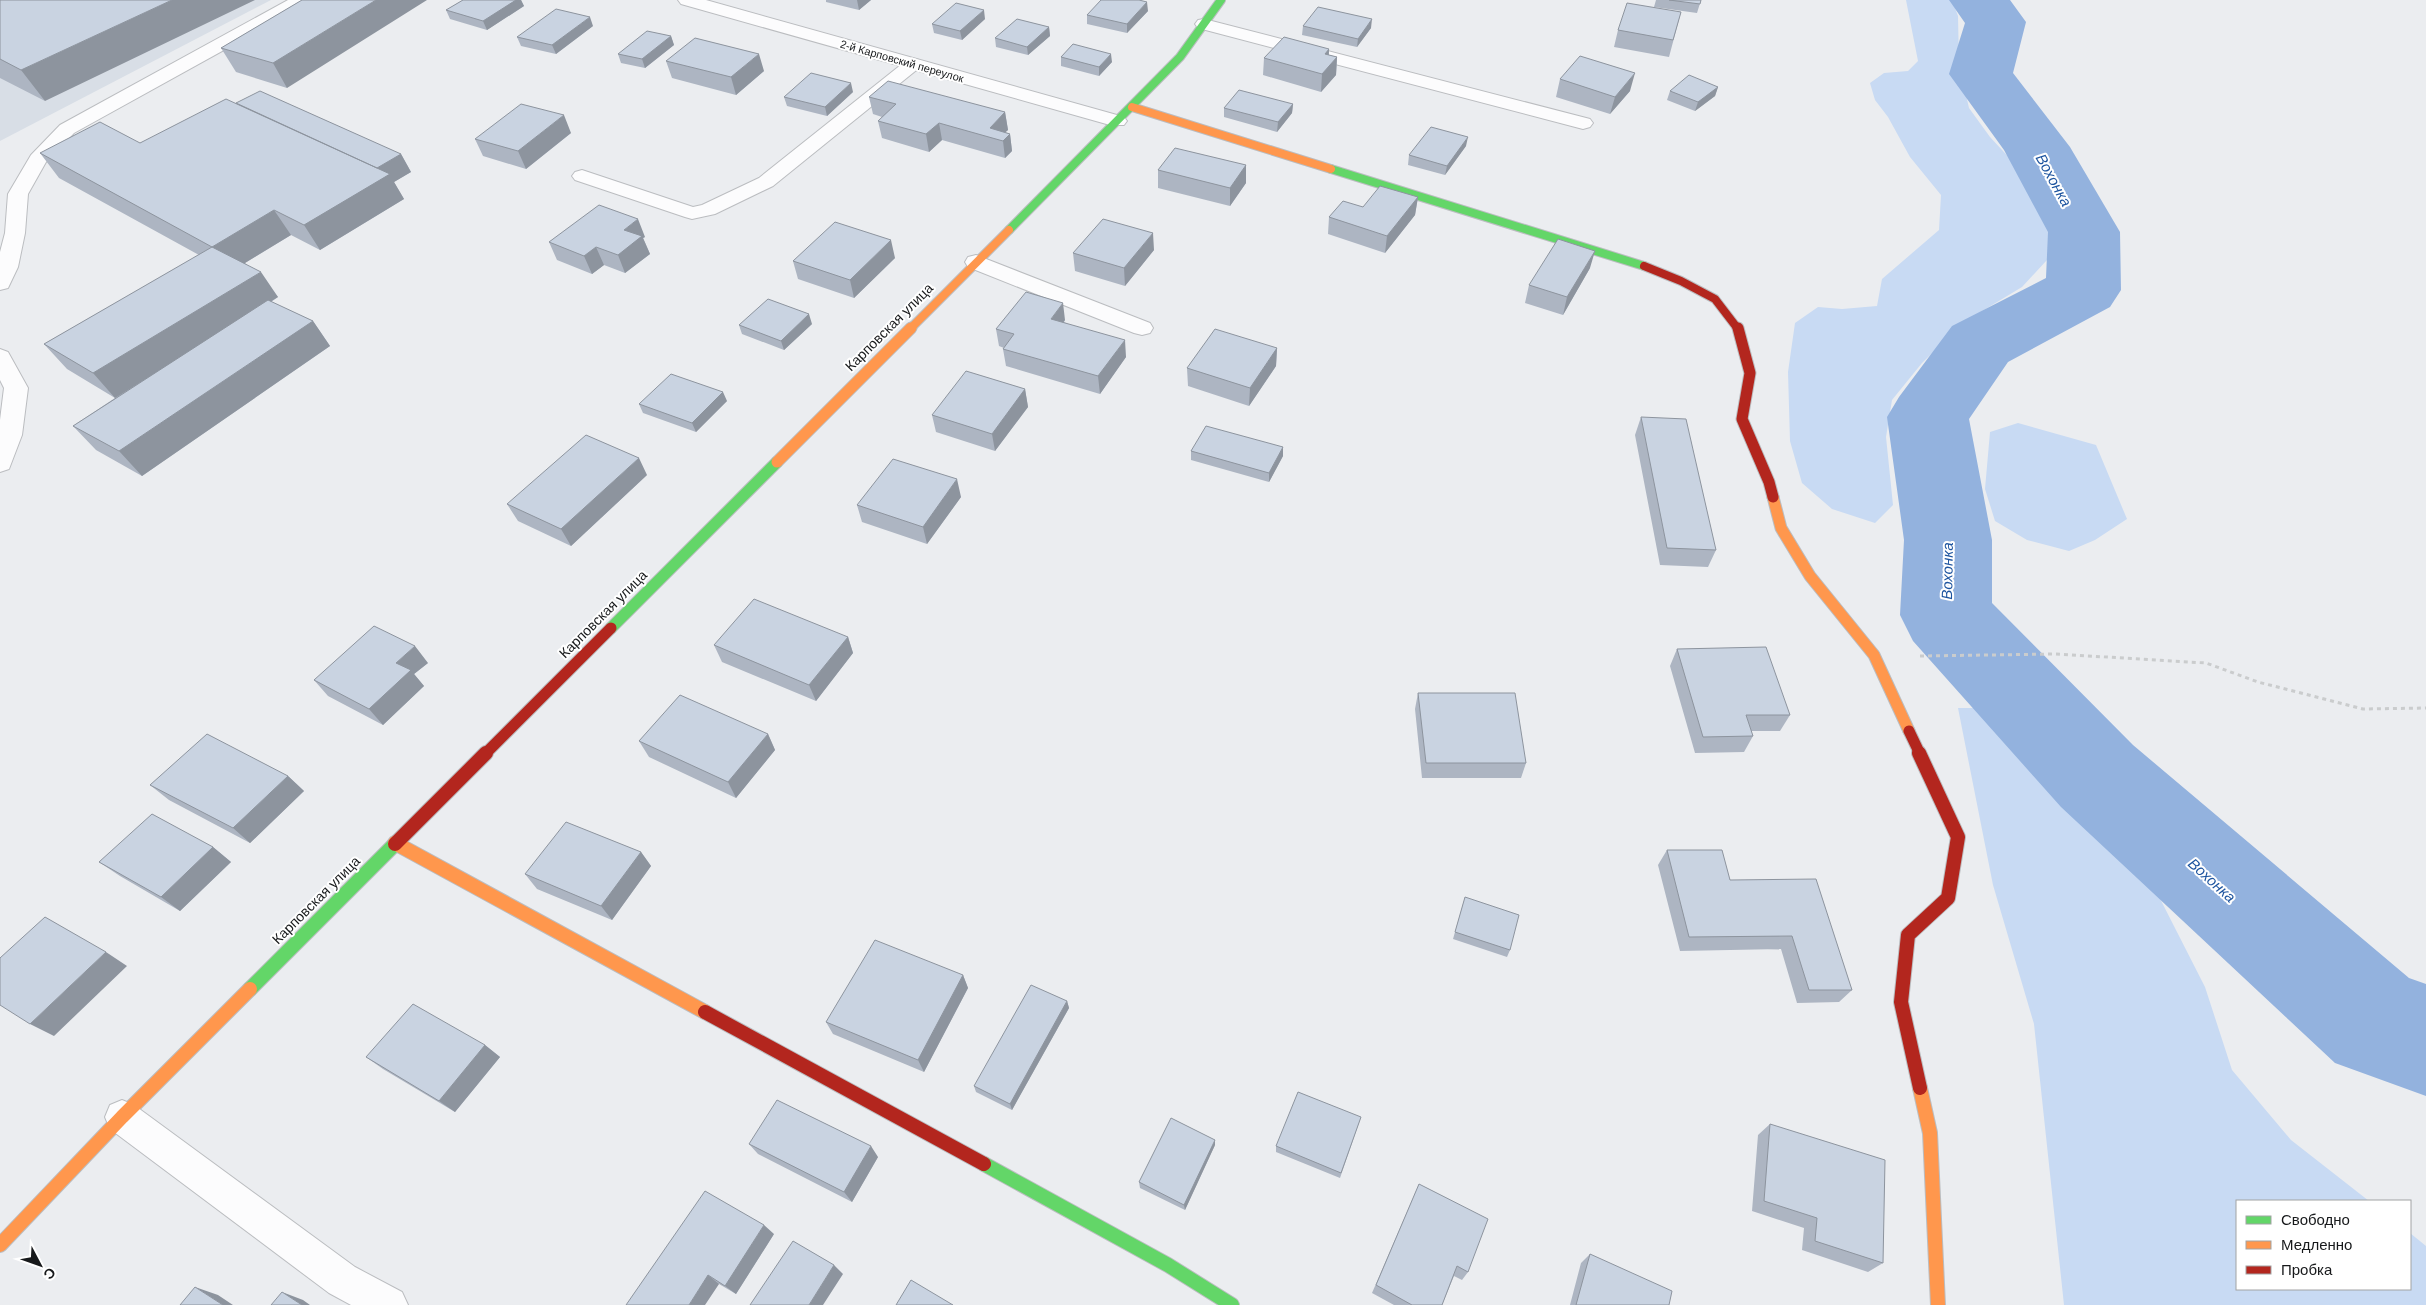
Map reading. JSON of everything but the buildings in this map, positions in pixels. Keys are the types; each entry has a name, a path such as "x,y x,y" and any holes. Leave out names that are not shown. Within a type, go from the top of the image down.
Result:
{"street":[{"path":"0,283 7,267 14,232 18,194 38,159 67,128 301,0"},
{"name":"2-й Карповский переулок","path":"687,0 1117,121"},
{"name":"Карповская улица","path":"0,1245 122,1117 394,843 1132,106 1180,57 1221,0"},
{"path":"1204,24 1583,123"},
{"path":"582,176 692,213 708,210 766,182 913,64"},
{"path":"1132,106 1410,194 1628,259 1681,281 1715,299 1738,328 1750,373 1742,419 1769,482 1781,528 1810,576 1874,655 1958,837 1948,898 1908,935 1901,1002 1930,1132 1938,1305"},
{"path":"976,262 1142,328"},
{"path":"0,357 16,388 10,435 0,463"},
{"path":"394,843 1168,1265 1232,1305"},
{"path":"122,1117 342,1280 390,1305"}],"path":[{"path":"1936,656 2056,654 2206,663 2258,682 2363,709 2426,708"}],"shaded area":[{"path":"0,0 271,0 0,141"},
{"path":"1906,0 1952,0 1958,16 1959,64 1969,108 1990,137 2028,178 2052,224 2047,260 2022,287 1964,322 1922,363 1892,400 1886,437 1893,505 1875,523 1832,509 1802,483 1790,441 1788,372 1795,323 1818,307 1842,309 1877,306 1882,279 1939,230 1941,195 1910,157 1888,117 1875,100 1870,83 1884,73 1908,71 1918,61"},
{"path":"2018,423 2096,445 2127,519 2095,540 2069,551 2027,540 1995,521 1985,489 1990,432"},
{"path":"1958,708 2004,708 2047,751 2149,877 2205,987 2232,1070 2291,1140 2368,1200 2236,1200 2236,1290 2411,1290 2411,1234 2426,1246 2426,1305 2064,1305 2034,1024 1993,885"}],"waterway":[{"name":"Вохонка","path":"1979,0 1996,22 1981,74 2036,147 2084,232 2083,290 1980,344 1928,417 1948,540 1946,615 2097,776 2268,930 2376,1024 2426,1040"}],"traffic: fast":[{"path":"1009,230 1180,57 1221,0"},
{"path":"1331,169 1644,266"},
{"path":"611,628 777,462"},
{"path":"250,989 395,844"},
{"path":"984,1164 1168,1265 1232,1305"}],"traffic: slow":[{"path":"1132,107 1331,169"},
{"path":"777,462 1009,230"},
{"path":"1773,497 1781,528 1810,576 1874,655 1909,731"},
{"path":"395,843 705,1012"},
{"path":"0,1245 122,1117 250,989"},
{"path":"1920,1088 1930,1133 1938,1305"}],"traffic: jam":[{"path":"1644,266 1681,281 1715,299 1738,328 1750,373 1742,419 1769,482 1773,497"},
{"path":"395,844 611,628"},
{"path":"1909,731 1958,837 1948,898 1908,935 1901,1002 1920,1088"},
{"path":"705,1012 984,1164"}]}
